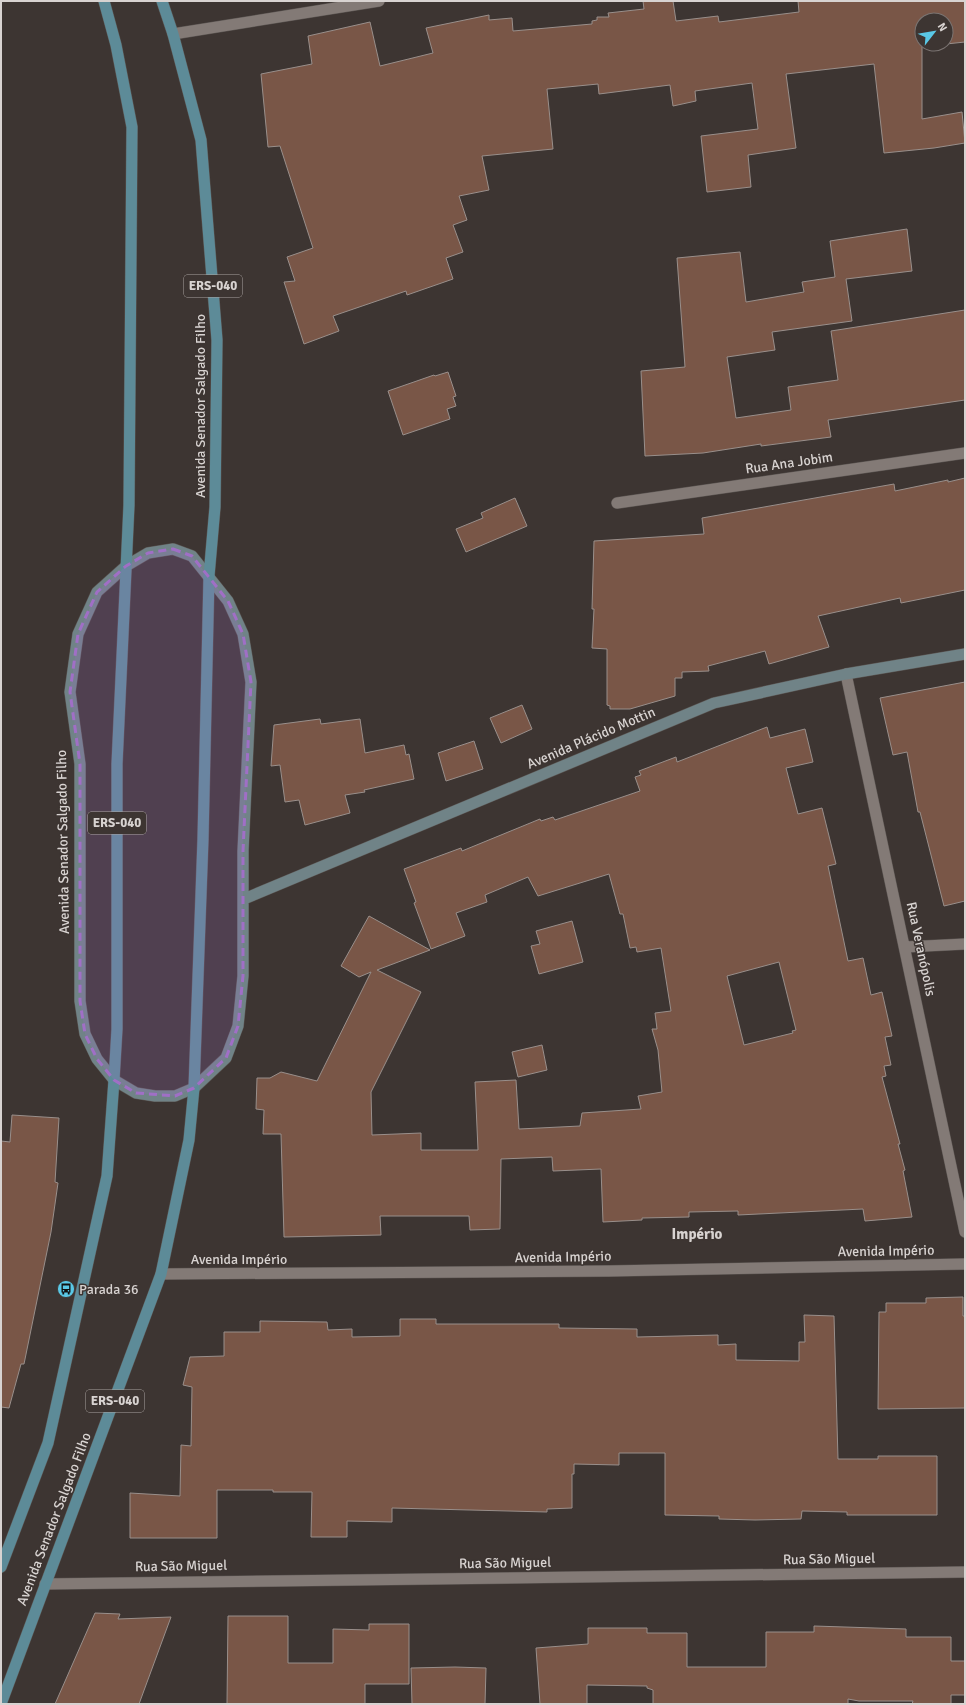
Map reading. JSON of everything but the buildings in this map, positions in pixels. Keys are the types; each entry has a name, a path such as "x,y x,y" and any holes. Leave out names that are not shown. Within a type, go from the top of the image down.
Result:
{"main road":[{"name":"ERS-040","path":"1,1567 48,1443 107,1176 114,1080 117,1021 117,764 129,505 132,127 116,46 104,1"},
{"name":"Avenida Senador Salgado Filho","path":"1,1704 45,1584 103,1434 161,1274 189,1140 194,1088 203,839 210,576 215,507 217,340 201,140 173,34 162,1"},
{"name":"Avenida Senador Salgado Filho","path":"173,549 192,556 210,576 228,601 243,634 251,682 243,851 243,976 238,1026 226,1058 194,1088 175,1096 155,1096 136,1093 114,1080 97,1059 85,1034 80,1001 80,764 70,692 78,634 97,592 126,566 148,553 173,549"},
{"name":"Avenida Plácido Mottin","path":"244,899 714,703 846,674 965,654"}],"street":[{"path":"173,34 379,1"},
{"name":"Rua Ana Jobim","path":"618,502 965,453"},
{"name":"Rua Veranópolis","path":"846,674 965,1232"},
{"path":"905,947 965,944"},
{"name":"Avenida Império","path":"161,1274 201,1275 594,1271 965,1264"},
{"name":"Rua São Miguel","path":"45,1584 965,1572"}],"highlighted area":[{"path":"173,549 192,556 228,601 243,634 251,682 243,851 243,976 238,1026 226,1058 194,1088 175,1096 136,1093 114,1080 97,1059 85,1034 80,1001 80,764 70,692 78,634 97,592 126,566 148,553"}],"place":[{"name":"Parada 36","path":"66,1289"}],"district":[{"name":"Império","path":"697,1234"}]}
